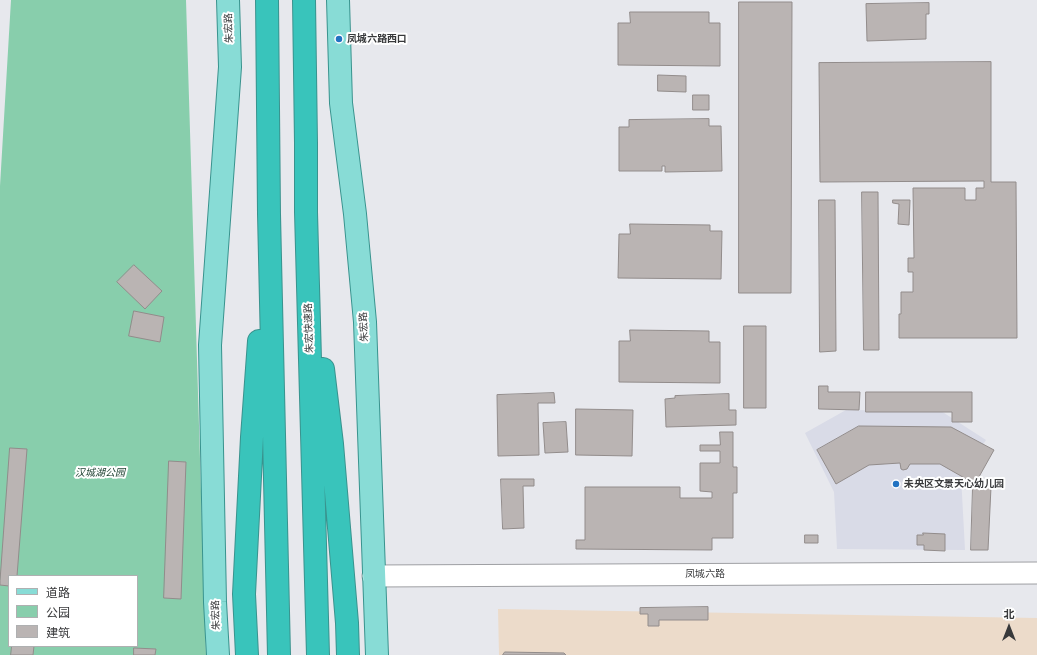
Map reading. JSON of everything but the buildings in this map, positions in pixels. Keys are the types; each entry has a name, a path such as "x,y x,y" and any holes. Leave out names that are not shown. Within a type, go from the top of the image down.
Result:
{"highway":[{"path":"267,0 269,214 279,655"},
{"name":"朱宏快速路","path":"304,0 306,212 318,655"},
{"path":"306,212 332,444 347,623 348,655"},
{"path":"247,655 244,594 252,437 269,214"}],"main road":[{"name":"朱宏路","path":"218,655 215,602 210,345 230,67 228,0"},
{"name":"朱宏路","path":"338,0 341,103 355,214 365,322 377,655"}],"street":[{"name":"凤城六路","path":"373,576 1037,573"}],"shaded area":[{"name":"未央区文景天心幼儿园","path":"846,410 941,411 986,440 961,476 965,550 837,549 834,492 805,433"},
{"path":"498,609 1037,618 1037,655 499,655"}],"green space":[{"name":"汉城湖公园","path":"11,0 186,0 206,655 0,655 0,186"}],"place":[{"name":"凤城六路西口","path":"339,39"},
{"name":"未央区文景天心幼儿园","path":"896,484"}]}
